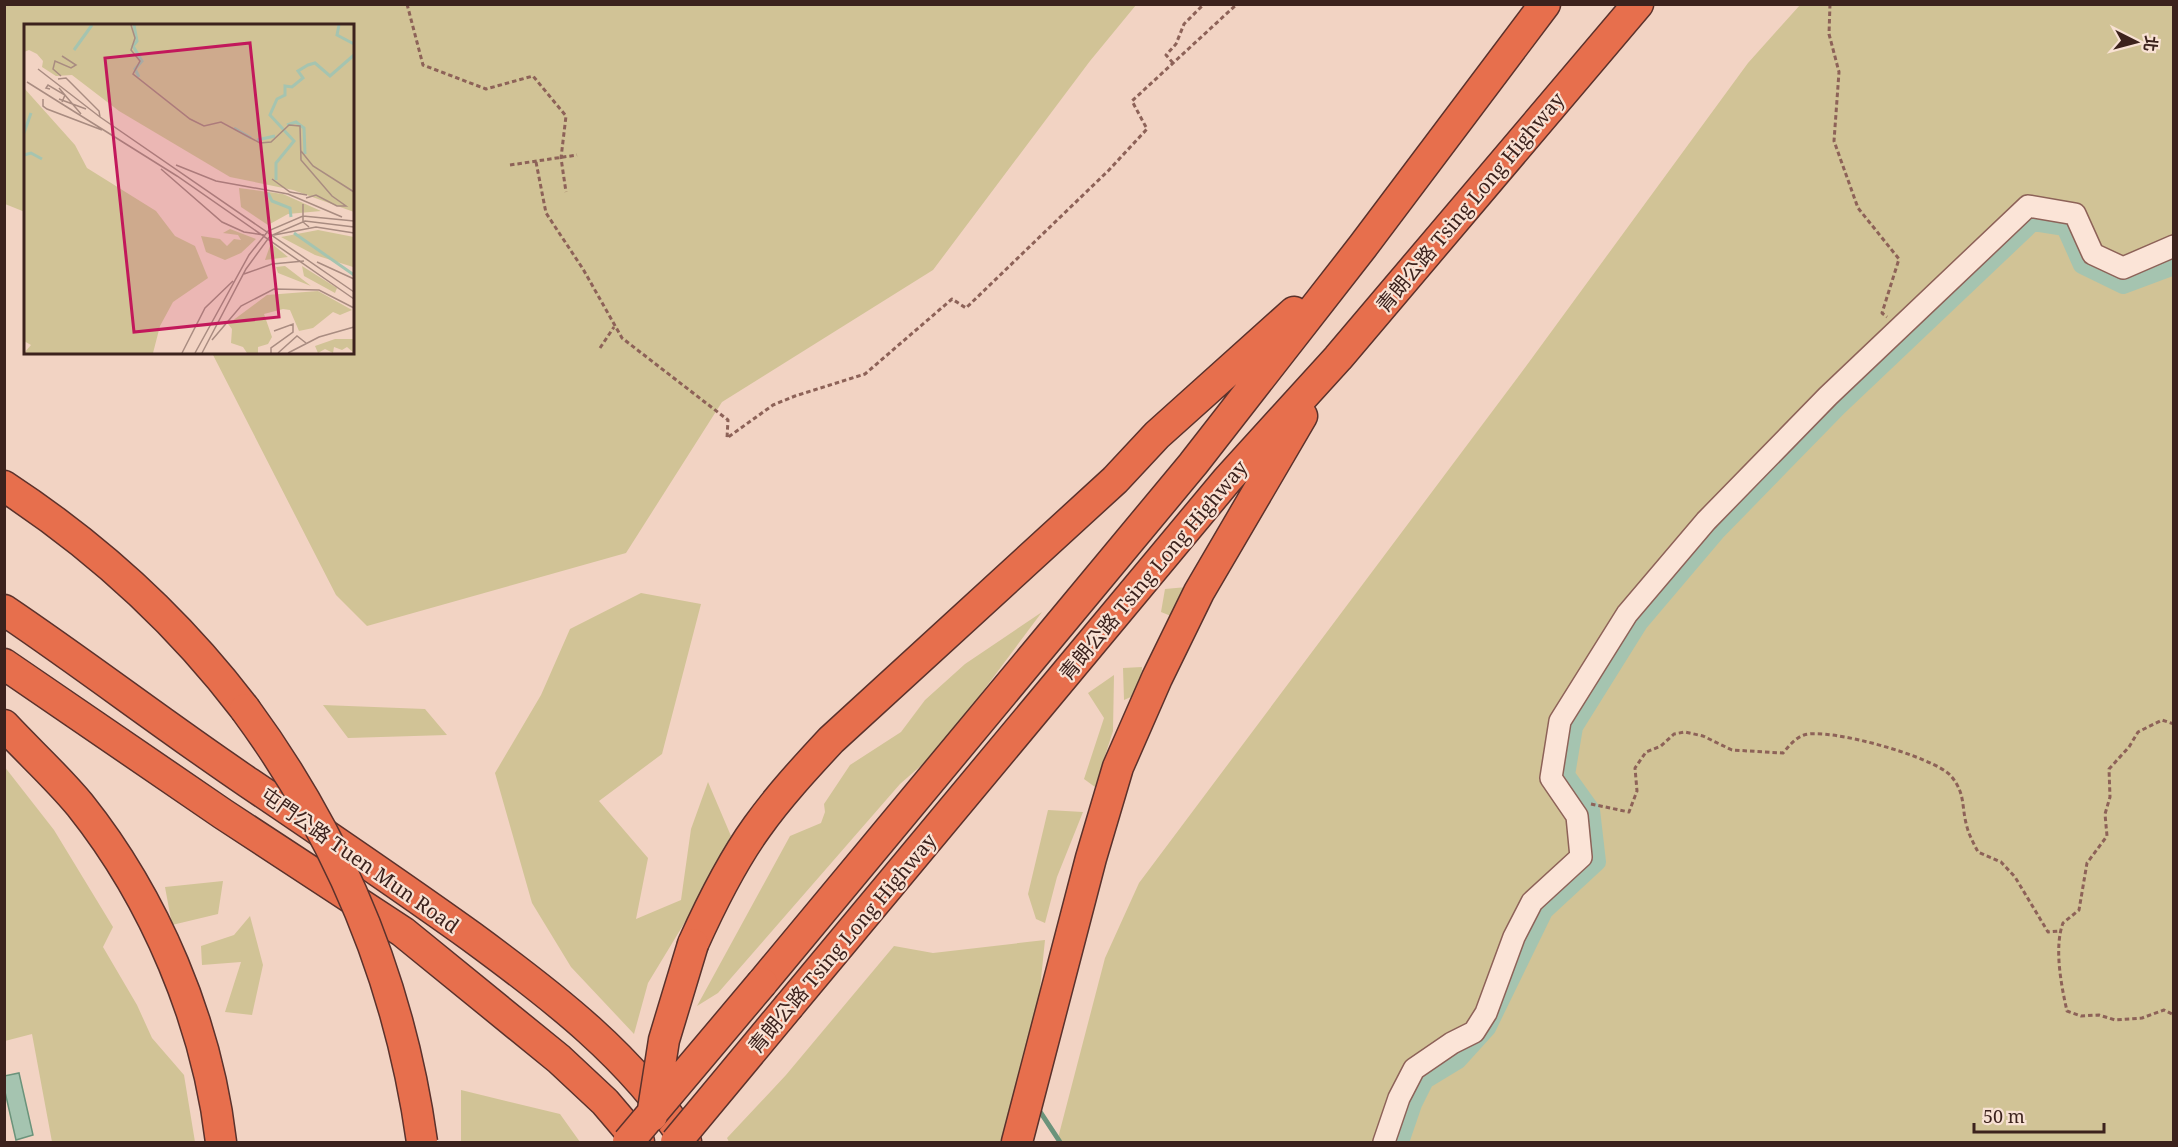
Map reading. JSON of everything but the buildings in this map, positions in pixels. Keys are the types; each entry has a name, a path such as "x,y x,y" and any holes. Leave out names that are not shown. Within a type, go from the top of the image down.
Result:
{"highway":[{"name":"青朗公路 Tsing Long Highway","path":"628,1143 1193,464 1363,246 1545,4"},
{"name":"青朗公路 Tsing Long Highway","path":"672,1129 789,1006 1227,480 1338,358 1638,4"},
{"path":"650,1143 652,1106 664,1040 693,944 726,878 755,829 790,785 831,740 1115,480 1157,435 1363,246"},
{"path":"1017,1143 1091,858 1118,767 1157,678 1199,592 1338,358"},
{"path":"4,486 82,542 143,594 196,648 245,709 283,763 327,838 364,919 380,961 406,1050 422,1143"},
{"name":"屯門公路 Tuen Mun Road","path":"4,610 246,781 399,884 515,969 588,1028 639,1080 672,1129 686,1143"},
{"name":"屯門公路 Tuen Mun Road","path":"4,664 223,814 403,932 559,1059 605,1102 639,1143"},
{"path":"4,725 80,805 116,858 152,920 171,960 195,1028 209,1078 221,1143"}],"lane":[{"path":"1384,1143 1399,1098 1414,1069 1474,1032 1486,1012 1514,936 1532,902 1581,857 1577,816 1551,778 1560,721 1627,614 1706,521 1899,328 2028,206 2075,214 2093,254 2124,268 2174,246"}],"path":[{"path":"407,4 423,65 486,89 533,76 566,116 561,158 566,192"},
{"path":"1173,63 1167,55 1176,44 1184,24 1204,4"},
{"path":"536,162 546,213 583,269 614,327 622,338 728,420 727,438 773,405 865,374 952,299 966,308 1109,170 1146,129 1132,100 1237,4"},
{"path":"1830,4 1829,34 1839,72 1834,141 1858,208 1899,259 1882,313 1899,328"},
{"path":"510,165 577,155"},
{"path":"600,348 614,327"},
{"path":"2174,724 2162,720 2138,732 2129,747 2109,769 2110,797 2105,814 2107,836 2087,863 2079,910 2062,923 2057,957 2061,966 2067,1011 2081,1016 2099,1015 2115,1020 2142,1018 2164,1010 2174,1015"},
{"path":"1594,805 1614,811 1629,812 1637,791 1635,768 1646,752 1661,746 1674,734 1684,732 1703,735 1732,750 1784,753 1794,741 1805,734 1830,734 1881,744 1950,774 1964,795 1967,828 1978,852 2001,862 2015,877 2048,932 2060,930"}],"shaded area":[{"path":"5,4 1136,5 1090,61 933,270 722,402 626,553 367,626 336,595 213,354 354,354 354,24 24,24 24,212 5,204"},
{"path":"1800,5 2173,5 2173,1142 1057,1142 1105,958 1139,883 1521,373 1748,63"},
{"path":"1187,587 1171,616 1161,612 1165,589"},
{"path":"641,593 701,604 662,754 599,801 648,858 636,919 681,900 691,829 708,782 731,836 685,922 648,983 634,1034 571,967 532,903 495,773 541,695 570,629"},
{"path":"1042,612 939,750 900,784 718,993 697,1006 790,836 821,823 825,812 824,804 850,765 901,732 925,700 965,664"},
{"path":"1142,667 1140,693 1124,700 1123,668"},
{"path":"1114,675 1113,731 1095,787 1084,779 1104,718 1088,693"},
{"path":"323,705 425,709 447,735 348,738"},
{"path":"4,766 54,830 113,927 103,947 137,1005 152,1038 184,1075 195,1142 52,1142 32,1034 5,1041"},
{"path":"1048,810 1083,812 1057,877 1045,923 1036,919 1028,894"},
{"path":"223,881 218,914 172,925 165,887"},
{"path":"250,916 263,965 252,1015 225,1012 241,962 202,965 201,946 234,935"},
{"path":"1045,940 1038,1008 1001,1142 729,1142 727,1138 786,1075 894,946 933,953"},
{"path":"19,1073 33,1135 16,1140 5,1092 4,1076"},
{"path":"461,1090 560,1114 580,1142 461,1142"}],"waterway":[{"path":"1400,1142 1413,1104 1425,1080 1458,1060 1487,1028 1544,911 1597,862 1591,810 1566,775 1574,727 1639,623 1717,531 1838,407 2033,222 2065,227 2082,265 2123,285 2174,266"},
{"path":"1039,1110 1060,1142"}]}
